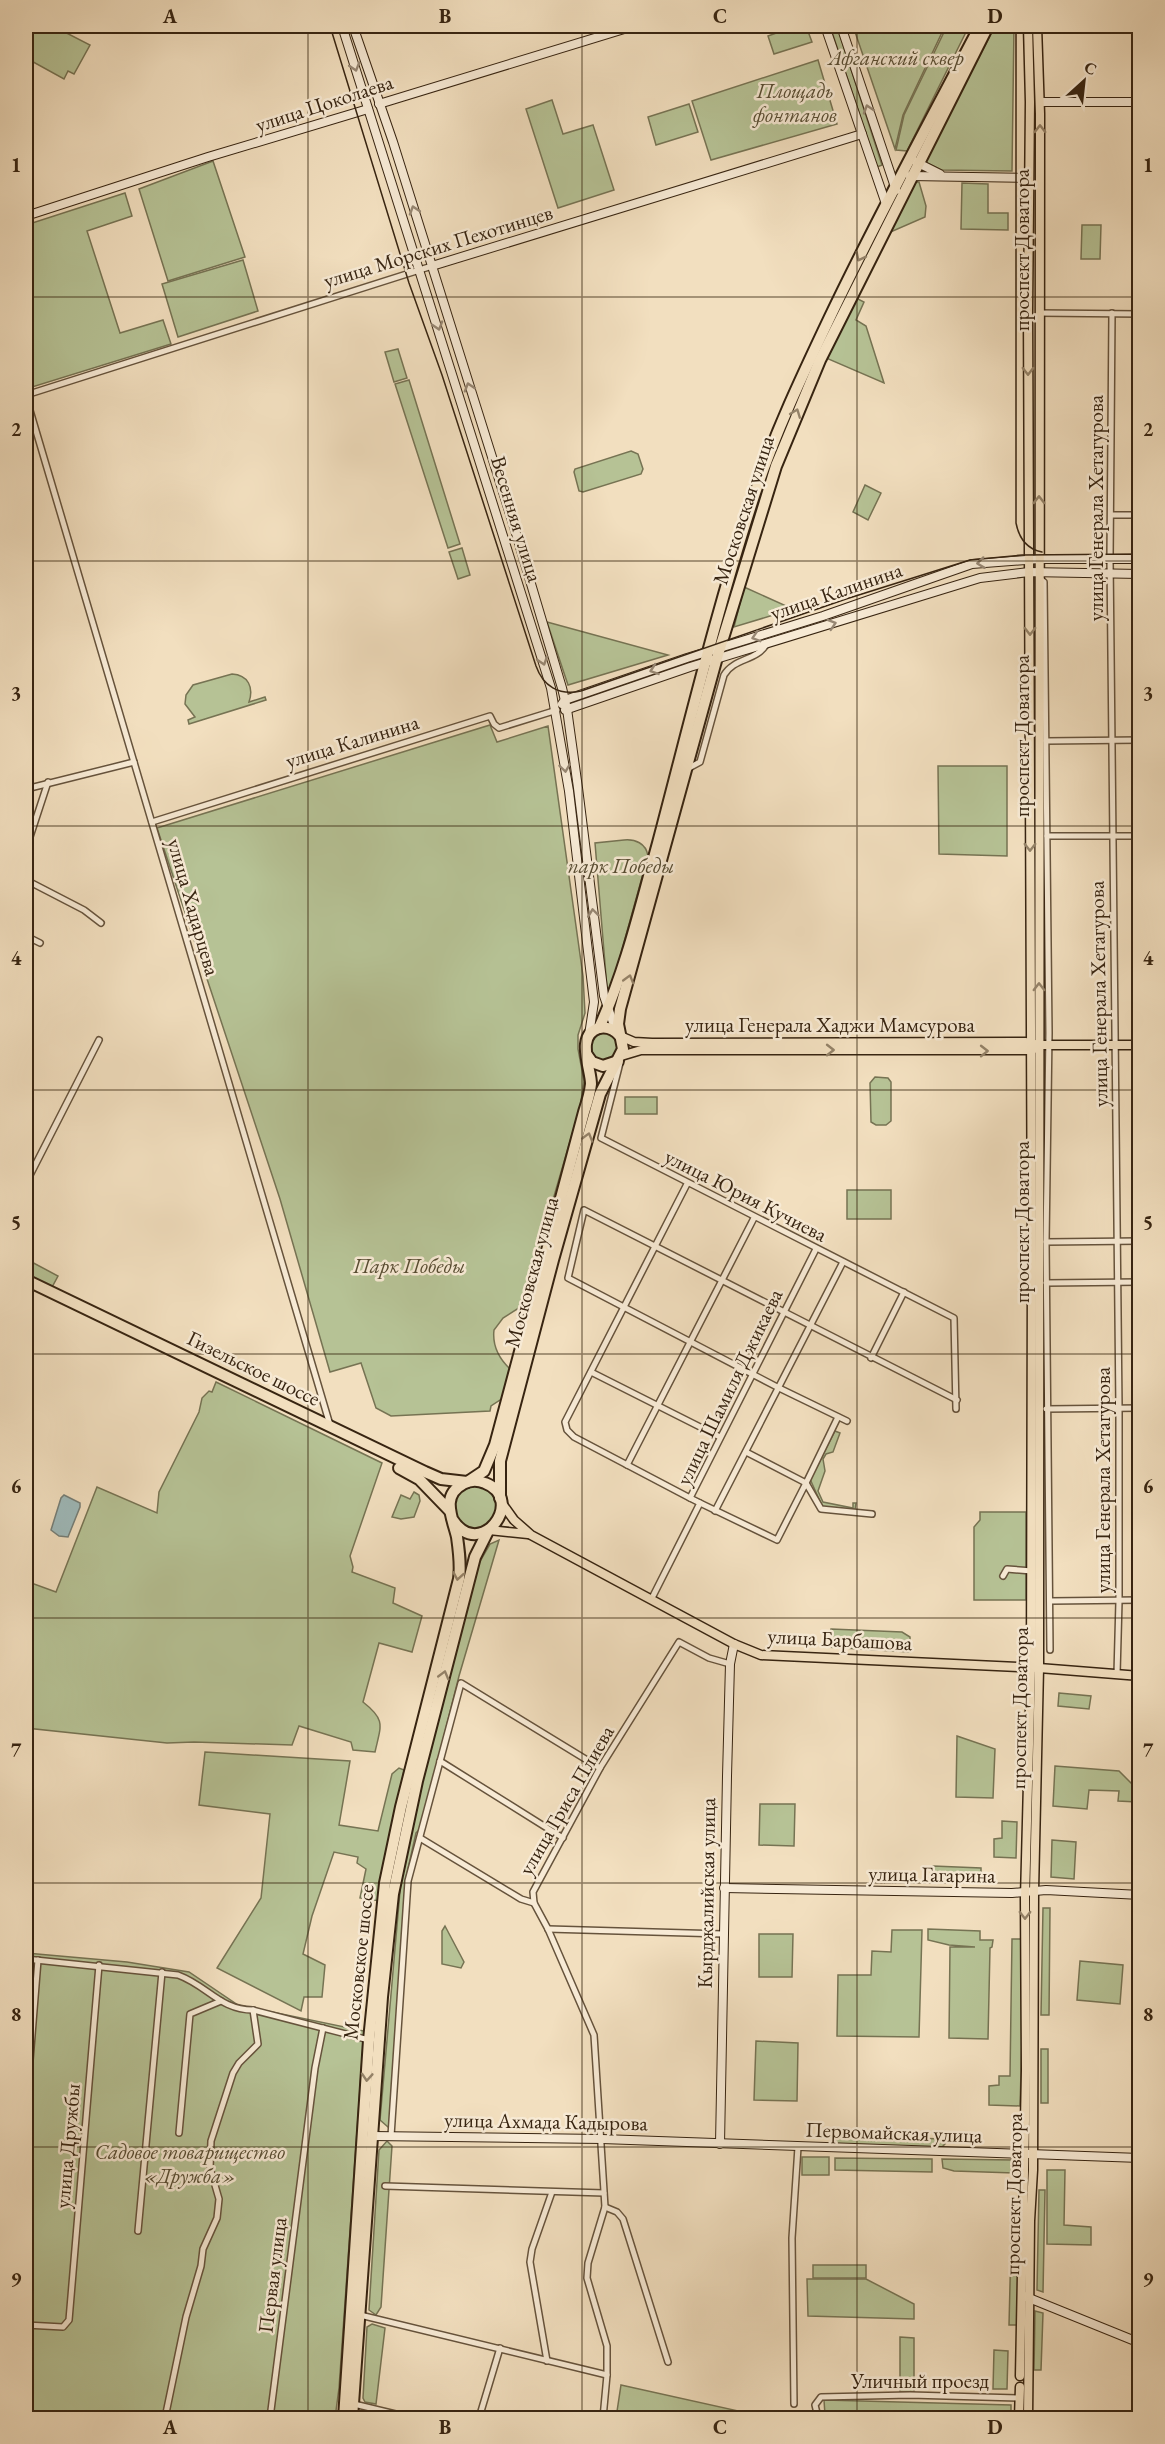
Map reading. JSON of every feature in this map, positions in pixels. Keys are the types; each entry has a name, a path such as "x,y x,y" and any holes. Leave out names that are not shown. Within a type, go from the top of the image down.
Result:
{"highway":[{"name":"Московская улица","path":"910,168 980,26"},
{"name":"Московская улица","path":"599,1028 607,1010 651,870 713,656 771,477 800,405 898,191 988,26"},
{"name":"Московская улица","path":"501,1500 499,1471 502,1453 600,1094 623,1049 618,1034 620,1009 687,769 745,527 771,450 811,356 886,204 898,191"},
{"path":"589,1035 599,1028 605,1028 618,1034"},
{"name":"Московская улица","path":"468,1482 479,1476 487,1466 498,1434 590,1092 585,1044 589,1035"},
{"path":"587,1055 592,1062 603,1066 620,1058"},
{"name":"Гизельское шоссе","path":"26,1280 412,1474 432,1490 450,1514"},
{"name":"Гизельское шоссе","path":"26,1287 331,1426 435,1477 468,1482"},
{"path":"468,1482 486,1483 493,1488 501,1500 500,1516 488,1530 477,1534 465,1532 450,1514 449,1502 454,1491 468,1482"},
{"name":"Московское шоссе","path":"344,2418 369,2040 380,1926 389,1864 401,1807 459,1579 459,1554 450,1514"},
{"name":"Московское шоссе","path":"352,2418 387,1939 397,1873 417,1781 473,1563 488,1530"}],"main road":[{"name":"проспект Доватора","path":"1020,2376 1029,2154 1029,1892 1035,1668 1040,1045 1036,574 1029,559 1028,178 1030,102 1028,26"},
{"name":"проспект Доватора","path":"1035,1668 1032,1571 1031,1046 1036,574 1039,559 1040,102 1038,26"},
{"name":"улица Генерала Хаджи Мамсурова","path":"618,1034 634,1042 652,1043 937,1046 1140,1045"},
{"name":"улица Генерала Хаджи Мамсурова","path":"620,1058 641,1050 937,1046"},
{"name":"улица Барбашова","path":"501,1500 514,1520 531,1535 734,1644 761,1655 1035,1668 1140,1676"},
{"name":"улица Барбашова","path":"488,1530 531,1535"},
{"name":"проспект Доватора","path":"1025,2296 1028,2418"},
{"name":"проспект Доватора","path":"1019,2418 1020,2387"}],"street":[{"name":"Весенняя улица","path":"342,26 557,711 594,1002 589,1035"},
{"name":"Весенняя улица","path":"353,26 432,266 515,530 565,700 604,996 607,1010 618,1034"},
{"name":"улица Цоколаева","path":"26,216 208,157 634,26"},
{"path":"825,26 886,204"},
{"path":"841,26 898,191"},
{"path":"1030,102 1140,102"},
{"name":"улица Морских Пехотинцев","path":"26,396 432,266 862,134"},
{"path":"875,171 888,167 898,170 910,168 947,176 1028,178"},
{"path":"910,168 947,176"},
{"path":"1039,313 1140,314"},
{"name":"улица Генерала Хетагурова","path":"1112,313 1110,574 1119,1408 1117,1674"},
{"name":"улица Хадарцева","path":"26,396 331,1426"},
{"path":"1112,515 1140,515"},
{"name":"улица Калинина","path":"152,822 490,716 499,728 567,709 972,564 1029,559 1140,559"},
{"name":"улица Калинина","path":"565,700 713,656 743,656 766,645 980,578 1036,574 1140,574"},
{"name":"проспект Доватора","path":"1036,574 1044,582 1049,1045 1046,1409 1050,1650"},
{"path":"687,769 700,762 724,675 728,668 743,656"},
{"path":"557,711 565,700"},
{"path":"1046,741 1140,740"},
{"path":"26,789 134,762"},
{"path":"26,849 48,782"},
{"path":"1047,836 1140,836"},
{"path":"26,880 84,910 101,923"},
{"path":"26,936 40,943"},
{"path":"26,1183 99,1040"},
{"name":"улица Юрия Кучиева","path":"620,1058 601,1138 687,1184 954,1318 957,1400"},
{"path":"687,1184 565,1422 565,1426 574,1437 690,1498"},
{"path":"847,1421 779,1389 568,1278 584,1210 809,1327 957,1400 956,1408"},
{"path":"627,1465 754,1218"},
{"path":"1046,1242 1140,1242"},
{"name":"улица Шамиля Джикаева","path":"651,1600 700,1503 690,1498 816,1249"},
{"name":"улица Шамиля Джикаева","path":"715,1511 843,1262"},
{"path":"1046,1283 1140,1282"},
{"path":"871,1358 904,1292"},
{"path":"591,1372 720,1437"},
{"path":"1046,1409 1140,1408"},
{"path":"700,1503 777,1540 838,1417"},
{"path":"746,1452 806,1483 821,1509 872,1514"},
{"path":"1003,1576 1007,1569 1032,1571"},
{"path":"1050,1601 1140,1600"},
{"name":"улица Гриса Плиева","path":"603,2418 607,2346 587,2278 588,2263 604,2207 602,2139 594,2035 548,1929 534,1903 533,1892 600,1768 679,1642 709,1658 730,1664"},
{"name":"Кырджалийская улица","path":"720,2144 730,1664 734,1644"},
{"path":"391,2136 408,1881 461,1683 600,1768"},
{"path":"440,1761 562,1838"},
{"path":"420,1838 521,1899 534,1903"},
{"name":"улица Гагарина","path":"724,1888 1029,1892 1046,1890 1140,1895"},
{"path":"548,1929 723,1934"},
{"path":"26,1959 162,1972 188,1979 236,2010 253,2010 369,2040"},
{"path":"26,2110 38,1960"},
{"name":"улица Дружбы","path":"26,2325 63,2327 68,2324 99,1965"},
{"path":"138,2231 162,1972"},
{"path":"179,2133 190,2014 221,2001"},
{"path":"165,2418 203,2249 219,2208 218,2192 210,2168 211,2141 233,2073 239,2062 258,2044 253,2010"},
{"name":"Первая улица","path":"270,2418 315,2068 323,2028"},
{"name":"улица Ахмада Кадырова","path":"372,2136 602,2139 720,2144"},
{"name":"Первомайская улица","path":"720,2144 1140,2158"},
{"path":"794,2404 792,2238 798,2147"},
{"path":"385,2186 604,2193"},
{"path":"547,2361 530,2262 532,2249 552,2192"},
{"path":"604,2207 617,2212 623,2219 668,2362"},
{"path":"1025,2296 1140,2343"},
{"path":"360,2315 607,2376"},
{"path":"479,2418 500,2348"},
{"name":"проспект Доватора","path":"1020,2376 1020,2387"},
{"name":"Уличный проезд","path":"937,2418 826,2416 817,2413 815,2409 816,2402 821,2397 910,2395 1019,2398"},
{"path":"354,2404 412,2418"}],"green space":[{"path":"26,26 53,26 90,45 74,74 68,71 64,79 26,58"},
{"path":"781,26 806,26 812,42 774,54 768,36 782,31"},
{"path":"830,26 837,26 882,165 877,167"},
{"name":"Афганский сквер","path":"853,26 945,26 903,115 895,149"},
{"path":"947,26 969,26 907,151 896,150 904,115"},
{"path":"995,26 1014,26 1012,171 941,170 925,162"},
{"name":"Площадь фонтанов","path":"818,60 837,124 711,160 692,101"},
{"path":"552,100 563,134 593,125 614,190 558,208 526,109"},
{"path":"689,104 698,132 656,145 648,117"},
{"path":"213,161 245,257 168,281 139,189"},
{"path":"912,182 919,182 926,206 925,217 886,234"},
{"path":"962,183 988,184 988,213 1008,213 1008,230 961,229"},
{"path":"125,193 132,216 87,231 120,333 163,320 171,344 29,388 26,385 26,225"},
{"path":"1082,225 1101,225 1100,259 1081,259"},
{"path":"243,260 258,311 178,337 162,284"},
{"path":"856,298 864,302 856,320 866,326 884,383 826,358"},
{"path":"398,349 407,378 394,382 385,352"},
{"path":"409,380 460,544 448,548 395,384"},
{"path":"631,451 638,454 643,469 641,474 583,492 579,491 575,469"},
{"path":"865,485 881,493 868,520 853,512"},
{"path":"462,548 470,575 458,579 449,552"},
{"path":"744,587 793,609 734,627"},
{"path":"547,622 668,655 568,685"},
{"path":"232,674 246,679 251,691 249,702 265,697 266,700 189,724 188,720 195,717 185,704 186,695 193,685"},
{"name":"Парк Победы","path":"490,725 497,742 548,726 583,976 585,1013 578,1035 578,1049 584,1081 580,1107 522,1306 503,1318 494,1330 497,1352 511,1370 503,1398 491,1406 490,1411 391,1416 376,1408 361,1363 330,1372 280,1199 157,828"},
{"path":"938,766 1007,766 1007,856 939,854"},
{"name":"парк Победы","path":"624,840 639,843 645,848 648,856 608,1000 595,843"},
{"path":"604,1033 614,1037 618,1047 614,1057 604,1061 594,1057 590,1047 594,1037"},
{"path":"875,1077 888,1078 891,1082 891,1121 886,1125 876,1125 871,1122 870,1083"},
{"path":"625,1097 657,1097 657,1114 625,1114"},
{"path":"847,1190 891,1190 891,1219 847,1219"},
{"path":"26,1259 58,1276 51,1289 26,1276"},
{"path":"216,1382 382,1463 350,1556 352,1572 395,1588 393,1603 422,1616 412,1652 379,1643 363,1702 375,1714 380,1724 375,1752 353,1750 351,1742 299,1726 292,1745 167,1743 26,1728 26,1581 56,1592 97,1487 157,1513 159,1492 199,1412 202,1398 209,1391 212,1392"},
{"path":"835,1431 840,1433 833,1452 826,1454 823,1459 825,1471 818,1491 823,1502 853,1508 853,1503 856,1503 855,1510 823,1508 810,1479"},
{"path":"475,1486 483,1487 490,1492 495,1499 495,1515 490,1522 483,1527 475,1528 467,1527 460,1522 455,1515 454,1507 455,1499 460,1492 467,1487"},
{"path":"414,1492 419,1495 420,1501 414,1517 401,1519 392,1517 401,1495 410,1499"},
{"path":"980,1512 1026,1512 1026,1600 974,1600 974,1527 980,1520"},
{"path":"499,1540 459,1676 405,1882 408,1883 390,2125 388,2127 380,2120 401,1880 416,1806 479,1563 490,1544"},
{"path":"831,1629 902,1632 910,1637 910,1652 827,1647"},
{"path":"1059,1693 1091,1696 1089,1709 1058,1706"},
{"path":"957,1736 995,1749 993,1798 956,1797"},
{"path":"205,1752 350,1761 339,1825 378,1831 392,1774 399,1768 404,1770 380,1901 360,1898 366,1869 357,1863 358,1857 334,1852 312,1916 303,1954 325,1965 322,1997 304,1997 301,2011 217,1968 261,1898 270,1814 199,1805"},
{"path":"1055,1766 1119,1771 1137,1789 1137,1802 1118,1801 1119,1791 1089,1790 1087,1809 1053,1806"},
{"path":"760,1804 795,1804 794,1846 759,1845"},
{"path":"1002,1821 1017,1822 1016,1858 994,1857 994,1839 1002,1838"},
{"path":"1052,1840 1076,1842 1074,1879 1051,1877"},
{"path":"933,1866 981,1868 981,1882 932,1881"},
{"path":"1043,1908 1050,1908 1049,2015 1041,2015"},
{"path":"445,1926 464,1962 461,1968 442,1964 442,1931"},
{"path":"928,1929 980,1931 980,1940 993,1940 990,1948 988,2039 949,2038 950,1947 975,1947 949,1945 928,1940"},
{"path":"892,1930 922,1930 919,2037 837,2036 838,1975 871,1975 872,1951 891,1952"},
{"path":"759,1934 793,1934 792,1977 759,1977"},
{"path":"1012,1939 1025,1939 1020,2106 989,2105 989,2086 999,2085 999,2076 1010,2076"},
{"name":"Садовое товарищество «Дружба»","path":"26,1953 127,1962 189,1972 238,2005 364,2031 335,2418 26,2418"},
{"path":"1080,1961 1123,1965 1120,2004 1077,2000"},
{"path":"756,2041 798,2043 797,2101 754,2100"},
{"path":"1041,2049 1048,2049 1048,2103 1041,2103"},
{"path":"835,2136 945,2139 945,2144 941,2148 839,2145 835,2141"},
{"path":"387,2141 392,2146 381,2307 376,2315 369,2310 379,2150"},
{"path":"802,2157 829,2157 829,2175 802,2175"},
{"path":"835,2158 932,2159 932,2172 835,2170"},
{"path":"942,2159 1014,2160 1014,2173 954,2171 943,2168"},
{"path":"1047,2170 1065,2170 1064,2225 1091,2227 1091,2245 1047,2244"},
{"path":"1039,2190 1045,2190 1043,2292 1037,2290"},
{"path":"1011,2244 1019,2245 1017,2325 1009,2325"},
{"path":"813,2265 866,2265 866,2278 813,2278"},
{"path":"807,2279 866,2279 914,2304 914,2319 808,2316"},
{"path":"1035,2311 1043,2313 1041,2370 1034,2370"},
{"path":"372,2324 385,2328 376,2404 365,2402 363,2398 367,2327"},
{"path":"900,2337 914,2338 914,2392 900,2392"},
{"path":"994,2350 1008,2351 1007,2389 993,2389"},
{"path":"621,2385 743,2412 744,2418 616,2418"},
{"path":"824,2400 1011,2405 1011,2418 825,2415"}],"water":[{"path":"64,1495 80,1503 68,1537 59,1536 51,1530"}],"tram line":[{"path":"330,26 409,283 442,375 536,666 543,679 553,688 566,692 581,691 846,599 970,560 1022,555 1140,554"},
{"path":"1016,26 1016,523 1024,542 1036,551 1042,552"}]}
